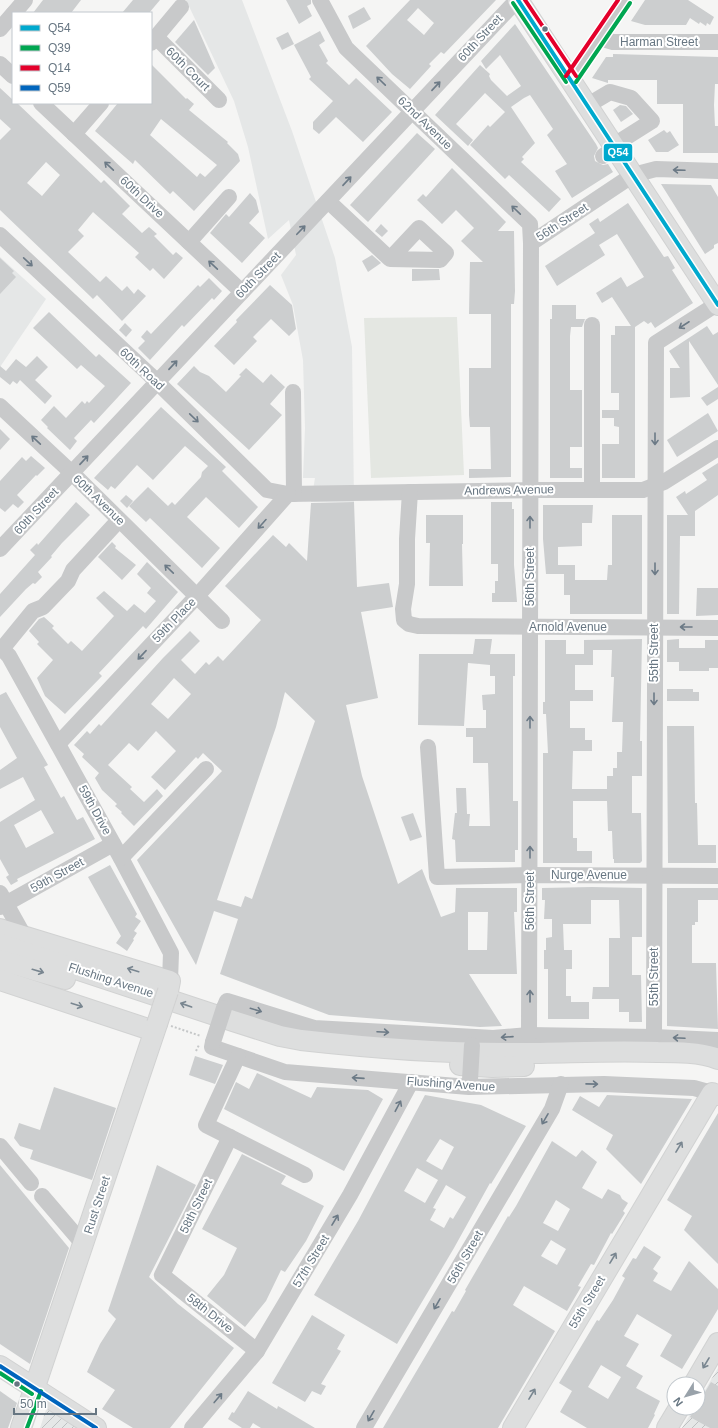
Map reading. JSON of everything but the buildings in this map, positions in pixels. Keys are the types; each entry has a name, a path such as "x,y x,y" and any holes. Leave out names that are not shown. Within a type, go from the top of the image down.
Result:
{"main road":[{"path":"518,0 588,105 611,150 633,175 717,304"},
{"path":"0,929 169,986"},
{"name":"Flushing Avenue","path":"0,944 280,1036 301,1040 440,1051 519,1053 630,1051 677,1052 712,1056 718,1059"},
{"name":"Flushing Avenue","path":"0,960 257,1041 295,1051 321,1055 492,1067 607,1063 654,1064 700,1067 718,1073"},
{"path":"0,980 159,1026"},
{"name":"Rust Street","path":"21,1428 159,1026 169,986"},
{"name":"55th Street","path":"513,1428 715,1094"},
{"path":"699,1376 718,1343"},
{"path":"0,1366 96,1428"},
{"path":"668,1428 675,1416"}],"street":[{"name":"62nd Avenue","path":"320,0 346,48 530,224 531,243"},
{"name":"60th Street","path":"0,549 518,0"},
{"path":"571,79 625,0"},
{"path":"154,40 181,7"},
{"path":"0,29 12,16"},
{"name":"Harman Street","path":"600,38 613,42 718,42"},
{"name":"60th Court","path":"154,40 219,100"},
{"path":"0,64 12,75"},
{"path":"588,105 610,92 631,98 652,121 611,150"},
{"name":"60th Drive","path":"42,104 242,292"},
{"path":"74,134 100,104"},
{"name":"56th Street","path":"529,1035 531,243 633,175 656,169 718,171"},
{"path":"189,242 229,197"},
{"path":"324,205 390,259"},
{"name":"60th Road","path":"0,235 157,382 268,490 296,494"},
{"name":"55th Street","path":"654,1037 656,344 717,304"},
{"path":"592,325 592,489"},
{"path":"293,392 296,494"},
{"name":"60th Avenue","path":"0,406 72,473 222,621"},
{"name":"Andrews Avenue","path":"296,494 592,489 643,490 672,478 718,448"},
{"name":"Arnold Avenue","path":"410,492 407,539 407,584 403,609 404,620 409,624 418,626 718,628"},
{"name":"59th Place","path":"58,744 197,596 296,494"},
{"path":"1,648 34,611 43,607 68,581 73,570 119,520"},
{"name":"59th Drive","path":"1,648 9,656 121,858 171,953 169,986"},
{"name":"Nurge Avenue","path":"428,747 436,877 530,875 718,876"},
{"path":"121,858 206,769"},
{"name":"59th Street","path":"2,901 113,844"},
{"path":"2,901 24,936"},
{"path":"211,1040 226,1001 314,1028 472,1041 529,1035 654,1037 718,1040"},
{"name":"Flushing Avenue","path":"211,1040 212,1047 285,1072 411,1082 469,1084 505,1088 561,1084 666,1086 694,1088 715,1094"},
{"path":"469,1084 472,1041"},
{"path":"238,1056 206,1125 305,1175"},
{"name":"57th Street","path":"192,1428 257,1351 350,1195 411,1082"},
{"name":"56th Street","path":"364,1428 552,1109 561,1084"},
{"name":"58th Street","path":"162,1275 230,1137"},
{"path":"0,1146 31,1183"},
{"path":"42,1196 84,1245"},
{"name":"58th Drive","path":"162,1275 257,1351"}],"path":[{"path":"159,1026 211,1040"}],"shaded area":[{"path":"186,0 242,0 292,131 335,258 352,347 354,502 311,502 315,478 303,478 305,428 303,360 293,305 281,275 296,255 289,220 268,239 248,147 234,101"},
{"path":"0,257 46,299 0,367"},
{"path":"457,317 464,475 371,478 364,318"},
{"path":"718,1368 718,1428 682,1428 689,1416 706,1416 706,1388"},
{"path":"50,1398 96,1428 40,1428"}],"transit line":[{"name":"Q54","path":"518,0 718,305"},
{"name":"Q14","path":"525,0 576,76"},
{"name":"Q14","path":"566,76 618,0"},
{"name":"Q39","path":"513,3 566,82"},
{"name":"Q39","path":"576,82 630,3"},
{"name":"Q59","path":"0,1366 96,1428"},
{"name":"Q39","path":"0,1373 32,1394"},
{"name":"Q39","path":"27,1428 41,1391"}]}
